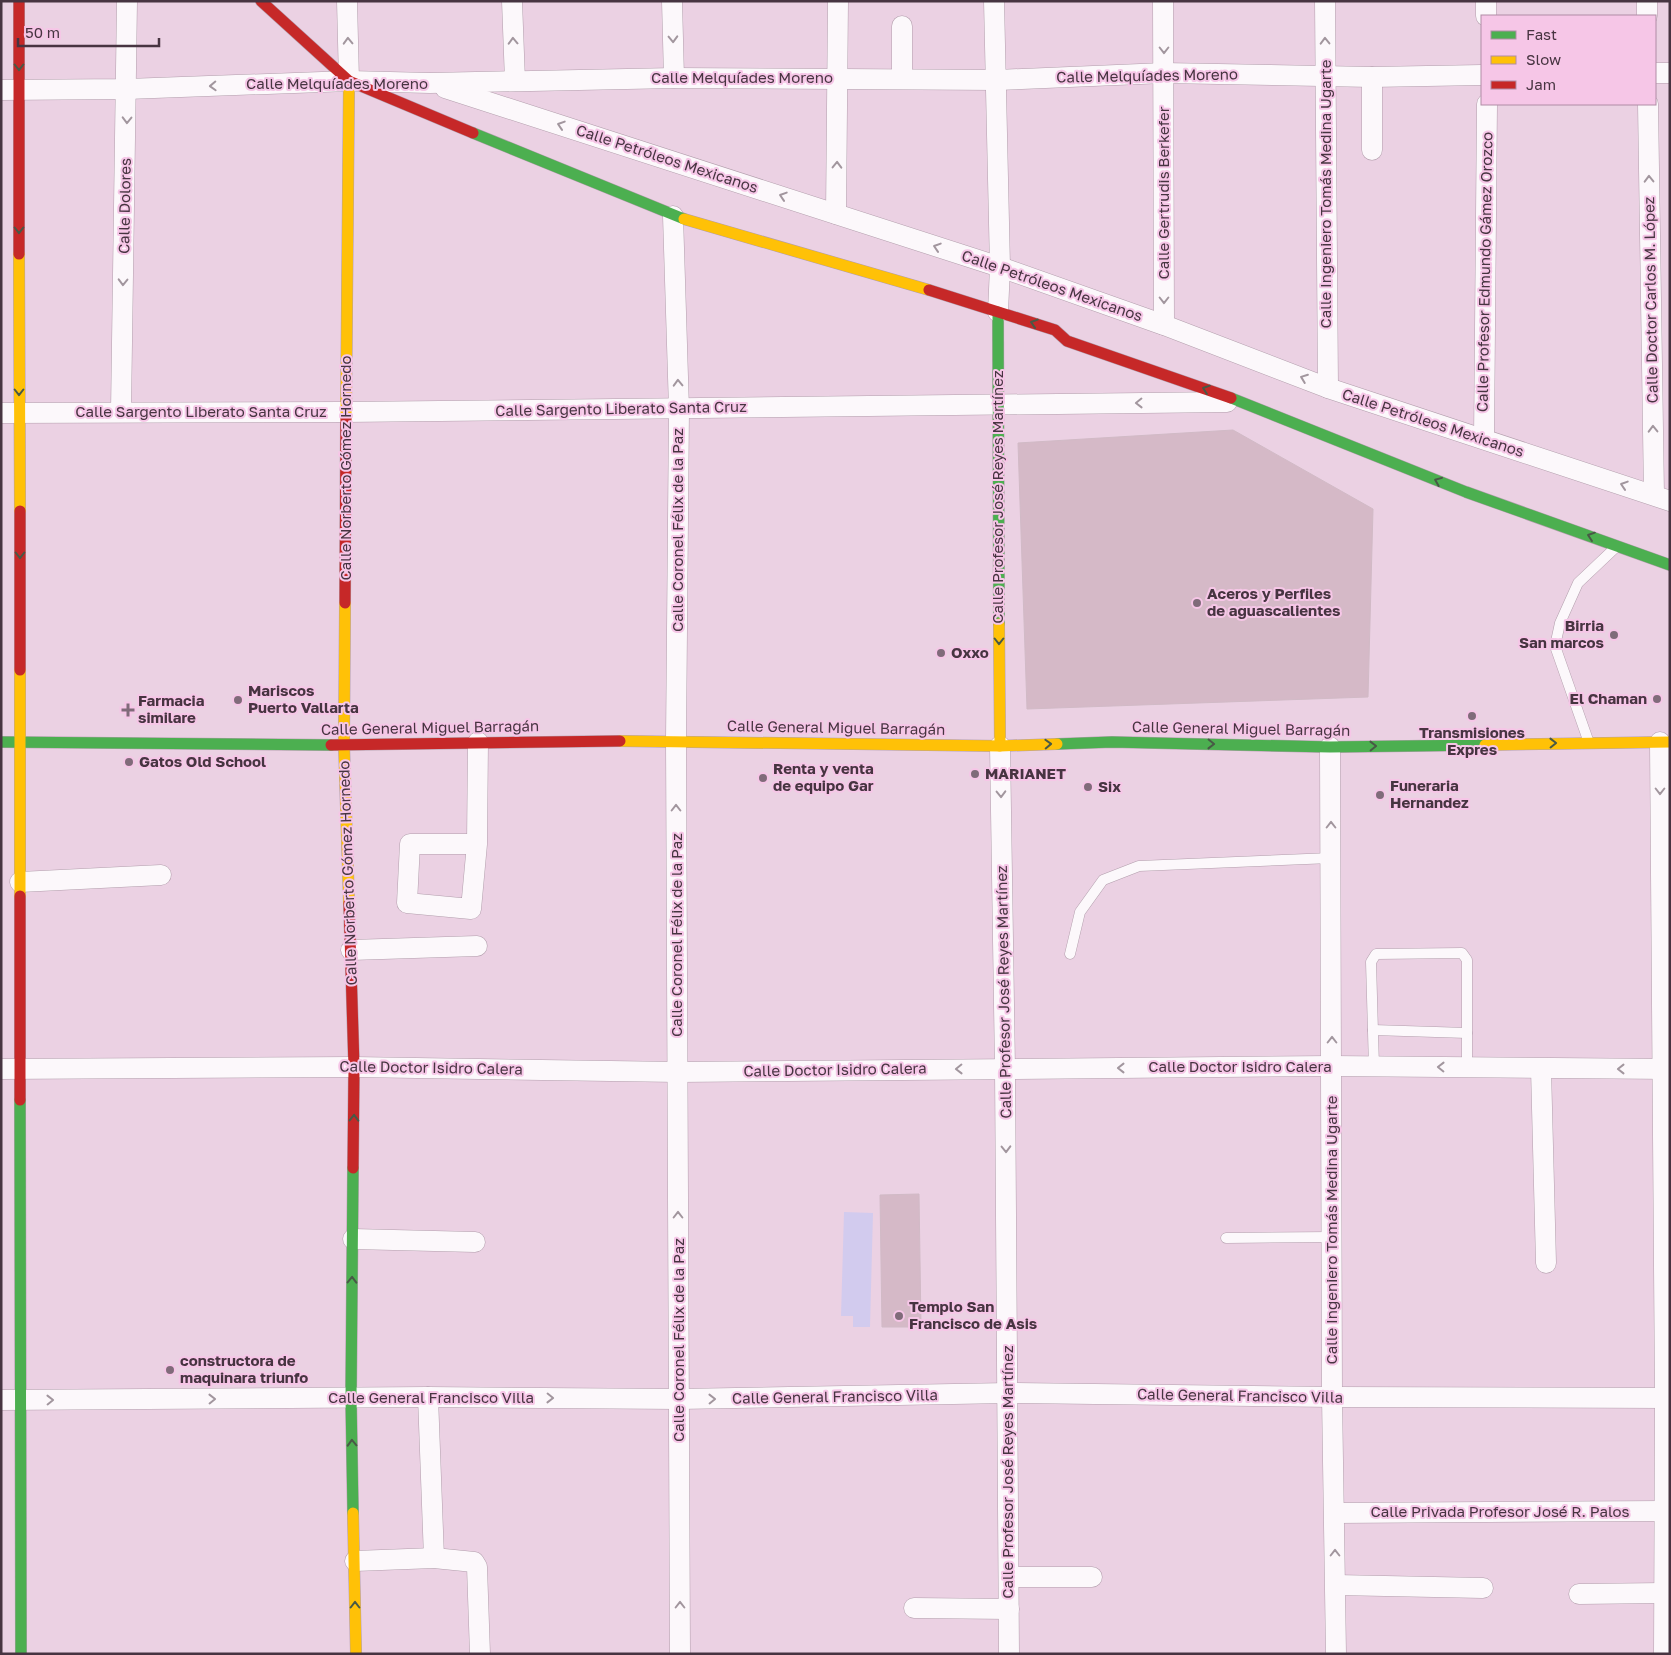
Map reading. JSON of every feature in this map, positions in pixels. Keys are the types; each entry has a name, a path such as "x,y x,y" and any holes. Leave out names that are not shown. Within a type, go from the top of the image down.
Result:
{"main road":[{"path":"19,1 10,90 10,413 20,742 20,882 11,1069 11,1400 21,1654"},
{"path":"261,1 349,81 673,216 907,286 941,292 997,325 1055,330 1067,341 1240,401 1466,492 1670,565"},
{"name":"Calle Norberto Gómez Hornedo","path":"349,81 344,745 354,1067 351,1398 356,1654"},
{"path":"907,286 928,302"},
{"name":"Calle Profesor José Reyes Martínez","path":"997,325 1000,746"},
{"path":"1050,347 1067,341"},
{"name":"Calle General Miguel Barragán","path":"1,742 344,745 676,740 1000,746 1112,742 1330,747 1665,742"}],"street":[{"name":"Calle Dolores","path":"121,411 127,1"},
{"name":"Calle Norberto Gómez Hornedo","path":"347,1 349,81"},
{"path":"512,1 515,81"},
{"path":"672,1 674,78"},
{"path":"836,214 838,1"},
{"name":"Calle Profesor José Reyes Martínez","path":"994,1 1000,267 997,325"},
{"name":"Calle Gertrudis Berkefer","path":"1164,1 1164,326"},
{"name":"Calle Ingeniero Tomás Medina Ugarte","path":"1325,1 1328,388"},
{"path":"1486,1 1486,15"},
{"path":"1647,1 1647,15"},
{"path":"902,26 902,78"},
{"name":"Calle Melquíades Moreno","path":"10,90 127,89 349,81 430,83 674,78 997,80 1164,73 1372,77 1481,75"},
{"path":"1656,73 1670,73"},
{"path":"1372,77 1372,150"},
{"name":"Calle Petróleos Mexicanos","path":"430,83 1000,267 1328,388 1662,498"},
{"name":"Calle Profesor Edmundo Gámez Orozco","path":"1484,439 1487,105"},
{"name":"Calle Doctor Carlos M. López","path":"1648,105 1662,498"},
{"name":"Calle Coronel Félix de la Paz","path":"673,216 679,408 676,740 680,1654"},
{"name":"Calle Sargento Liberato Santa Cruz","path":"10,413 121,411 346,412 1240,401"},
{"path":"477,844 410,844 407,903 411,905 471,909 477,844 478,742"},
{"path":"1664,1654 1663,1593 1667,1398 1665,742"},
{"name":"Calle Profesor José Reyes Martínez","path":"1000,746 1005,1069 1009,1654"},
{"name":"Calle Ingeniero Tomás Medina Ugarte","path":"1330,747 1332,1397 1336,1654"},
{"path":"20,882 161,875"},
{"path":"351,950 477,946"},
{"name":"Calle Doctor Isidro Calera","path":"11,1069 354,1067 678,1072 1374,1066 1666,1069"},
{"path":"1541,1069 1546,1263"},
{"path":"353,1238 475,1242"},
{"name":"Calle General Francisco Villa","path":"11,1400 428,1397 679,1399 1008,1394 1667,1398"},
{"path":"428,1397 434,1558"},
{"name":"Calle Privada Profesor José R. Palos","path":"1335,1513 1664,1511"},
{"path":"355,1562 434,1558 468,1559 474,1562 477,1567 480,1654"},
{"path":"1009,1576 1092,1576"},
{"path":"1336,1585 1484,1588"},
{"path":"1579,1594 1663,1593"},
{"path":"914,1608 1009,1609"}],"lane":[{"path":"1589,743 1555,646 1560,623 1578,583 1618,546"},
{"path":"1070,954 1080,912 1103,880 1139,866 1331,858"},
{"path":"1374,1066 1371,962 1376,954 1462,953 1467,960 1467,1068"},
{"path":"1373,1030 1467,1034"},
{"path":"1226,1238 1332,1237"}],"shaded area":[{"path":"844,1212 873,1213 870,1327 853,1327 853,1316 841,1316"}],"building":[{"name":"Aceros y Perfiles de aguascalientes","path":"1233,430 1373,509 1368,697 1027,709 1018,443"},
{"path":"919,1194 921,1327 882,1327 880,1195"}],"traffic: fast":[{"path":"473,133 684,219"},
{"path":"998,312 999,624"},
{"path":"1231,398 1466,492 1670,565"},
{"path":"1,742 331,745"},
{"path":"1057,744 1112,742 1330,747 1485,745"},
{"path":"20,1100 21,1654"},
{"path":"353,1168 351,1398 353,1513"}],"traffic: slow":[{"path":"346,418 349,81"},
{"path":"684,219 929,290"},
{"path":"19,254 20,511"},
{"path":"345,603 344,745 349,903"},
{"path":"999,624 1000,746"},
{"path":"20,670 20,896"},
{"path":"620,741 1000,746 1057,744"},
{"path":"1485,745 1670,742"},
{"path":"353,1513 356,1654"}],"traffic: jam":[{"path":"19,1 19,254"},
{"path":"261,1 349,81 473,133"},
{"path":"929,290 1055,330 1067,341 1231,398"},
{"path":"345,603 346,418"},
{"path":"20,511 20,670"},
{"path":"331,745 620,741"},
{"path":"20,896 20,1100"},
{"path":"349,903 354,1067 353,1168"}],"place":[{"name":"Aceros y Perfiles de aguascalientes","path":"1197,603"},
{"name":"Birria San marcos","path":"1614,635"},
{"name":"Oxxo","path":"941,653"},
{"name":"El Chaman","path":"1657,699"},
{"name":"Mariscos Puerto Vallarta","path":"238,700"},
{"name":"Farmacia similare","path":"128,710"},
{"name":"Transmisiones Expres","path":"1472,716"},
{"name":"Gatos Old School","path":"129,762"},
{"name":"MARIANET","path":"975,774"},
{"name":"Renta y venta de equipo Gar","path":"763,778"},
{"name":"Six","path":"1088,787"},
{"name":"Funeraria Hernandez","path":"1380,795"},
{"name":"Templo San Francisco de Asis","path":"899,1316"},
{"name":"constructora de maquinara triunfo","path":"170,1370"}]}
